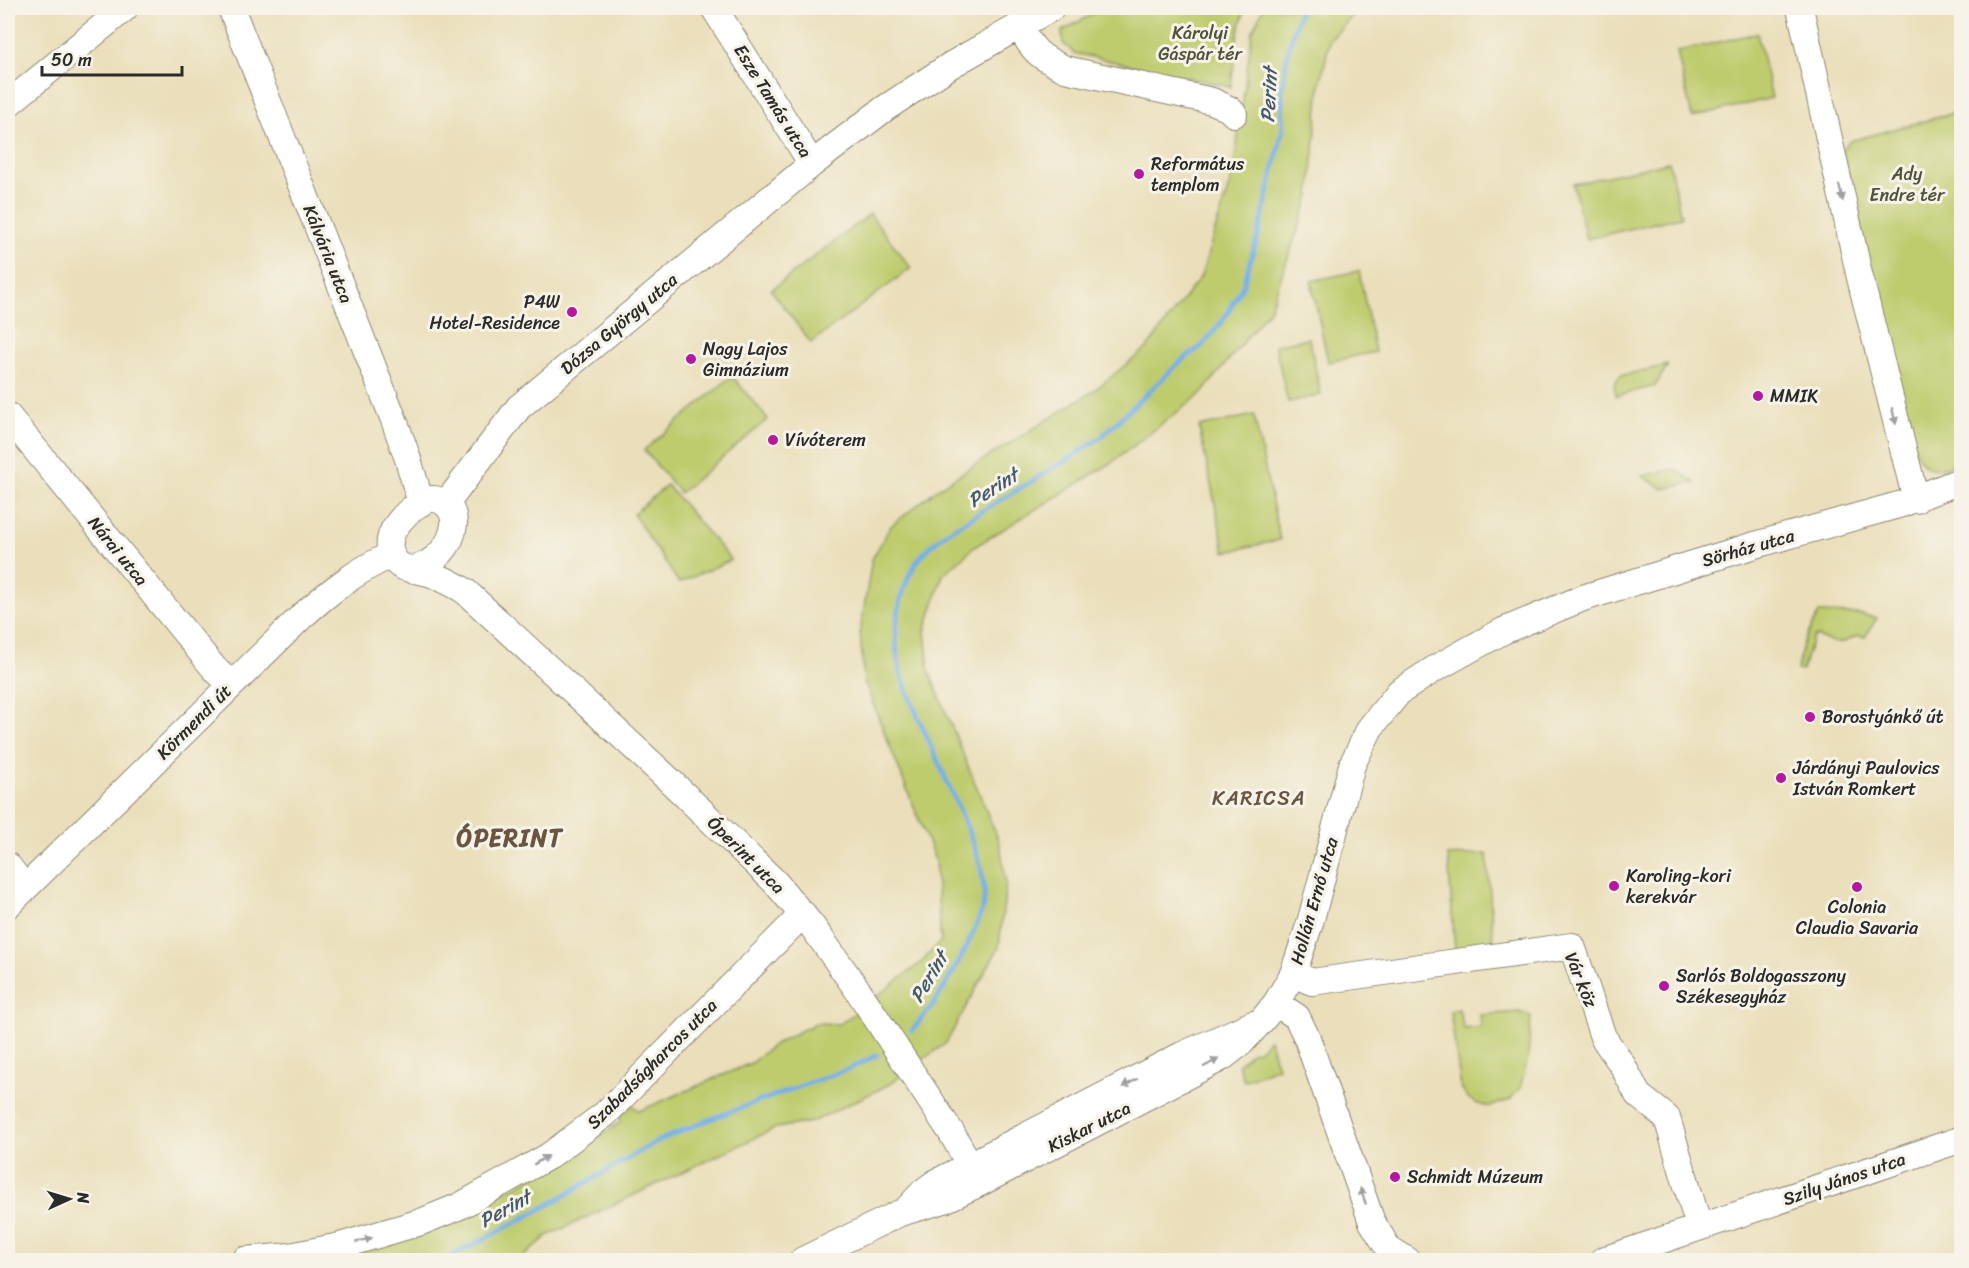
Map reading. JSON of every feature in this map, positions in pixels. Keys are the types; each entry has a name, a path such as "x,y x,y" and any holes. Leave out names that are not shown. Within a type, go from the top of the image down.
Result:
{"street":[{"path":"8,104 125,8"},
{"name":"Kálvária utca","path":"231,8 407,456 433,503"},
{"name":"Esze Tamás utca","path":"714,8 812,164"},
{"path":"812,164 951,64 1051,8"},
{"path":"1800,8 1860,278 1916,500"},
{"path":"1019,26 1038,54 1065,69 1212,101 1234,114"},
{"name":"Dózsa György utca","path":"433,503 519,407 812,164"},
{"name":"Nárai utca","path":"8,416 214,668 231,685"},
{"name":"Sörház utca","path":"1536,617 1610,589 1916,500 1962,480"},
{"path":"433,503 454,514 450,542 436,558 414,568 401,566 391,555 391,534 401,519 433,503"},
{"name":"Óperint utca","path":"450,542 452,567 465,591"},
{"name":"Körmendi út","path":"16,896 301,617 327,594 365,567 391,555"},
{"name":"Óperint utca","path":"414,568 465,591 776,882 803,914 860,992 909,1065 976,1174"},
{"name":"Hollán Ernő utca","path":"1270,1010 1293,974 1310,923 1352,765 1370,728 1399,692 1503,630 1536,617"},
{"path":"8,866 16,896"},
{"name":"Szabadságharcos utca","path":"245,1260 290,1256 340,1246 422,1222 471,1200 549,1156 593,1125 803,914"},
{"name":"Vár köz","path":"1293,974 1312,982 1572,946 1604,1036 1638,1095 1667,1118 1699,1227"},
{"path":"1270,1010 1297,1017 1307,1038 1372,1222 1387,1257"},
{"name":"Kiskar utca","path":"976,1174 1182,1055 1270,1010"},
{"name":"Kiskar utca","path":"802,1260 834,1254 900,1213 929,1187 976,1174 1160,1090 1232,1051 1270,1010"},
{"path":"1160,1090 1179,1070 1182,1055"},
{"name":"Szily János utca","path":"1613,1259 1699,1227 1962,1139"}],"green space":[{"name":"Károlyi Gáspár tér","path":"1103,8 1245,8 1237,38 1231,87 1074,53 1063,43 1062,31"},
{"path":"1263,8 1360,8 1330,40 1320,84 1310,195 1270,309 1202,393 1110,464 974,547 943,575 925,631 929,671 1000,844 1006,883 999,947 946,1043 888,1085 812,1122 776,1128 547,1236 520,1260 319,1260 515,1187 568,1157 621,1122 619,1116 632,1105 639,1111 751,1063 773,1045 816,1023 840,1024 922,962 941,941 935,860 864,681 860,632 872,559 891,526 941,486 1092,392 1147,348 1201,276 1233,173 1252,33"},
{"path":"1757,33 1772,98 1692,117 1677,52"},
{"name":"Ady Endre tér","path":"1961,111 1962,461 1935,469 1924,464 1911,441 1842,149 1850,141"},
{"path":"1669,162 1681,217 1586,239 1573,184"},
{"path":"870,214 911,268 811,343 771,290"},
{"path":"1359,271 1375,352 1328,362 1311,281"},
{"path":"1309,338 1321,395 1288,402 1275,345"},
{"path":"1668,365 1655,386 1616,396 1614,384 1620,376"},
{"path":"732,376 768,419 680,493 644,450"},
{"path":"1254,415 1280,540 1225,552 1199,427"},
{"path":"1674,469 1695,482 1664,489 1642,476"},
{"path":"667,485 731,560 679,583 633,514"},
{"path":"1819,613 1859,614 1877,618 1865,637 1857,636 1838,643 1818,636 1813,637 1802,671 1797,670 1803,644"},
{"path":"1487,854 1494,949 1455,951 1448,856"},
{"path":"1459,1009 1464,1029 1481,1027 1480,1015 1519,1012 1531,1016 1528,1058 1520,1088 1510,1100 1489,1107 1475,1103 1466,1096 1461,1088 1450,1011"},
{"path":"1269,1039 1278,1067 1244,1081 1238,1064 1253,1051 1259,1050"}],"waterway":[{"name":"Perint","path":"912,1031 935,1002 964,952 982,910 984,888 973,842 914,708 901,672 897,653 896,627 904,587 916,564 936,541 1101,437 1180,362 1203,345 1224,319 1243,285 1259,232 1283,129 1282,88 1289,46 1301,8"},
{"name":"Perint","path":"444,1260 543,1208 658,1141 713,1118 851,1068 877,1055"}],"place":[{"name":"Református templom","path":"1139,174"},
{"name":"P4W Hotel-Residence","path":"572,312"},
{"name":"Nagy Lajos Gimnázium","path":"691,359"},
{"name":"MMIK","path":"1758,396"},
{"name":"Vívóterem","path":"773,440"},
{"name":"Borostyánkő út","path":"1810,717"},
{"name":"Járdányi Paulovics István Romkert","path":"1781,778"},
{"name":"Karoling-kori kerekvár","path":"1614,886"},
{"name":"Colonia Claudia Savaria","path":"1857,887"},
{"name":"Sarlós Boldogasszony Székesegyház","path":"1664,986"},
{"name":"Schmidt Múzeum","path":"1395,1177"}],"district":[{"name":"KARICSA","path":"1259,798"},
{"name":"ÓPERINT","path":"510,838"}]}
